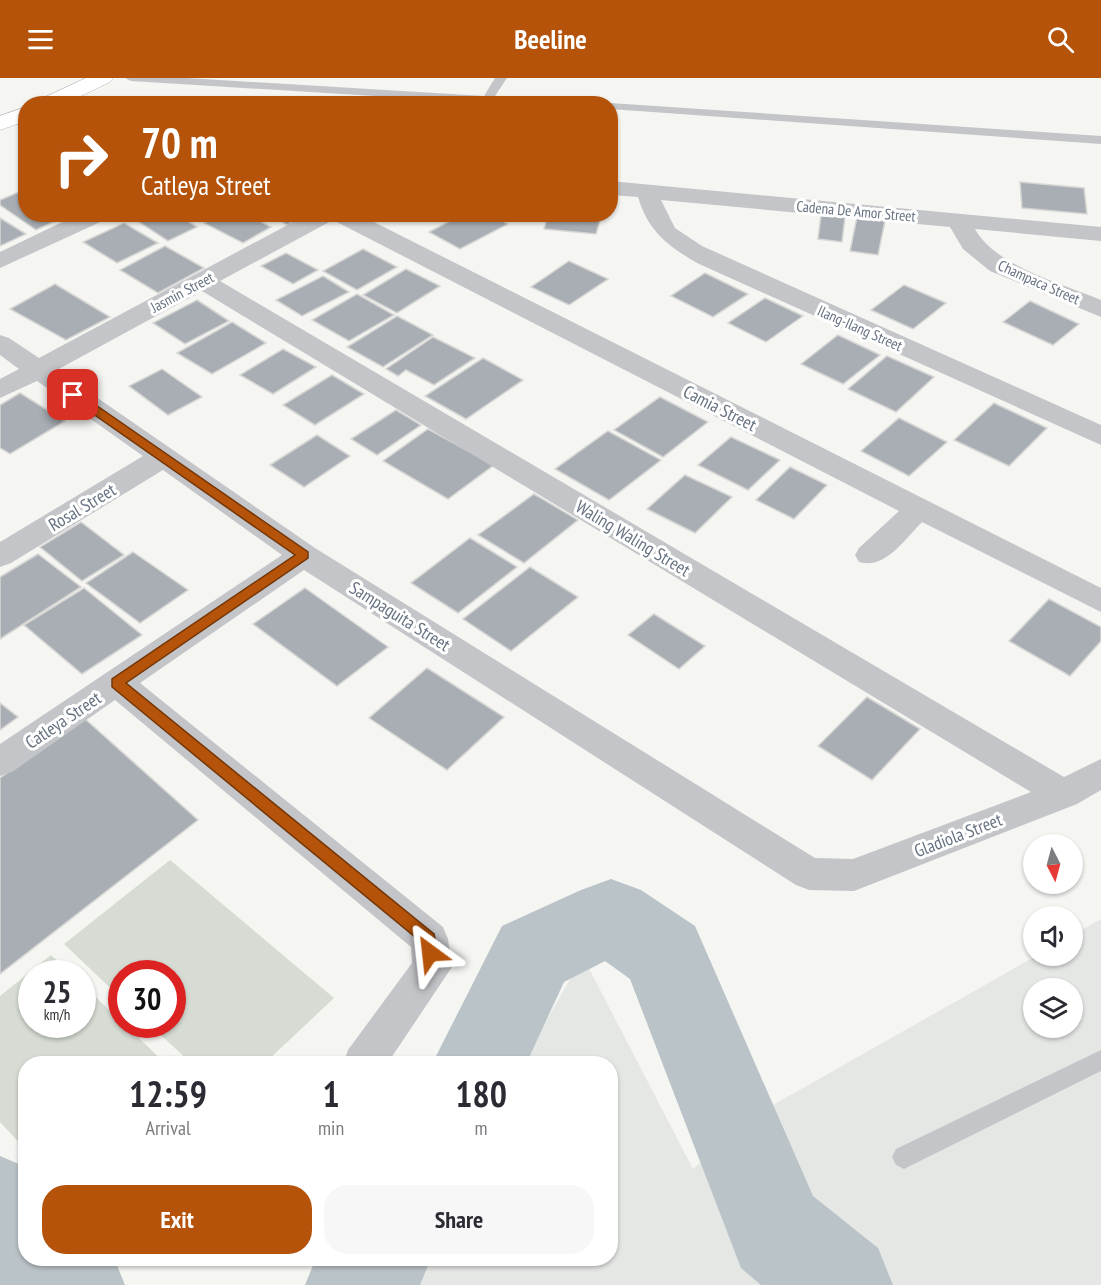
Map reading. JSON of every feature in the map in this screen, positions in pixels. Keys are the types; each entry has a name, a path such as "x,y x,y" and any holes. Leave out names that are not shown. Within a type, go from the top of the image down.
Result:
{"main road":[{"path":"63,96 99,79"},
{"path":"0,124 18,116"}],"street":[{"name":"Cadena De Amor Street","path":"618,189 1101,234"},
{"name":"Ilang-Ilang Street","path":"647,191 655,217 669,238 706,258 1101,436"},
{"name":"Champaca Street","path":"959,221 971,244 999,266 1101,309"},
{"path":"0,261 82,222"},
{"name":"Jasmin Street","path":"0,390 311,222"},
{"name":"Camia Street","path":"355,222 1101,601"},
{"name":"Waling Waling Street","path":"202,281 1064,794"},
{"name":"Sampaguita Street","path":"0,344 304,555 809,874"},
{"name":"Rosal Street","path":"0,556 163,457"},
{"path":"870,555 918,509"},
{"name":"Catleya Street","path":"0,762 304,555"},
{"path":"117,683 429,939 432,967 369,1056"},
{"name":"Gladiola Street","path":"809,874 855,875 1064,794 1101,773"}],"lane":[{"path":"131,78 452,96"},
{"path":"489,96 501,78"},
{"path":"618,107 1101,140"},
{"path":"904,1157 1101,1060"}],"shaded area":[{"path":"170,860 334,998 272,1056 183,1056 164,1038 186,1038 186,960 108,960 108,986 96,974 96,960 81,960 64,944"},
{"path":"1101,919 1101,1285 395,1285 406,1266 618,1266 618,1056 526,1056 583,957 693,1169 752,1117 1023,963 1023,966 1083,966 1083,929"},
{"path":"51,955 56,960 45,960"},
{"path":"18,982 18,1038 96,1038 96,997 108,1009 108,1038 139,1038 158,1056 18,1056 18,1141 0,1122 0,996"},
{"path":"0,1242 28,1284 30,1285 0,1285"}],"building":[{"path":"1020,182 1084,188 1087,214 1022,208"},
{"path":"18,192 18,218 0,205 0,200"},
{"path":"821,215 845,217 842,242 818,239"},
{"path":"857,217 885,221 878,255 850,251"},
{"path":"0,218 26,234 0,246"},
{"path":"24,222 53,222 36,230"},
{"path":"139,222 189,222 197,227 168,241"},
{"path":"261,222 271,227 243,243 204,223"},
{"path":"448,222 504,222 508,224 460,249 429,232"},
{"path":"546,222 600,222 596,234 544,229"},
{"path":"124,223 158,243 117,263 83,242"},
{"path":"165,246 204,268 158,293 120,270"},
{"path":"363,249 397,267 357,290 323,271"},
{"path":"286,253 318,270 293,284 261,266"},
{"path":"569,261 608,279 569,305 531,287"},
{"path":"406,269 440,286 397,313 363,295"},
{"path":"705,273 748,294 713,317 671,296"},
{"path":"323,276 349,292 302,316 276,300"},
{"path":"55,284 110,317 66,340 10,309"},
{"path":"904,285 946,303 913,329 871,310"},
{"path":"357,294 394,315 349,341 312,320"},
{"path":"765,298 803,316 766,342 728,323"},
{"path":"197,300 229,321 185,344 153,323"},
{"path":"1030,301 1079,324 1053,345 1003,322"},
{"path":"397,316 433,335 383,367 347,347"},
{"path":"232,322 266,343 212,374 177,353"},
{"path":"838,335 880,355 843,384 801,364"},
{"path":"433,337 475,358 434,385 406,370 398,376 386,369"},
{"path":"283,349 316,367 273,394 240,375"},
{"path":"887,356 934,377 896,412 848,389"},
{"path":"483,358 523,380 466,419 425,396"},
{"path":"162,369 202,397 168,415 129,386"},
{"path":"332,375 364,394 315,425 283,405"},
{"path":"20,393 65,421 10,454 0,448 0,405"},
{"path":"660,397 708,422 663,457 614,430"},
{"path":"994,403 1047,428 1009,466 954,440"},
{"path":"396,410 421,425 377,455 351,439"},
{"path":"899,418 947,442 909,476 861,451"},
{"path":"428,429 494,465 448,499 383,461"},
{"path":"608,431 661,460 609,500 555,469"},
{"path":"317,435 350,456 304,487 270,465"},
{"path":"731,437 780,460 748,490 698,465"},
{"path":"790,467 827,485 794,519 756,500"},
{"path":"685,475 732,497 695,533 647,509"},
{"path":"534,494 578,520 524,563 478,535"},
{"path":"81,522 124,555 82,581 40,547"},
{"path":"470,538 517,567 458,613 411,583"},
{"path":"133,552 188,590 140,623 86,583"},
{"path":"38,554 81,587 0,639 0,577"},
{"path":"530,567 578,597 511,651 463,619"},
{"path":"84,588 142,635 82,674 24,625"},
{"path":"305,588 388,647 337,686 253,624"},
{"path":"1049,599 1101,627 1101,641 1070,676 1009,641"},
{"path":"654,614 705,646 679,669 628,635"},
{"path":"427,668 504,717 447,770 369,718"},
{"path":"867,697 920,729 872,780 818,746"},
{"path":"0,703 18,717 0,730"},
{"path":"84,718 198,820 0,974 0,778"}],"waterway":[{"path":"482,1056 533,954 611,916 664,954 777,1232 841,1285"},
{"path":"0,1206 18,1232"},
{"path":"41,1266 46,1273 73,1285"},
{"path":"357,1285 371,1277 376,1266"}],"route":[{"path":"73,395 304,555 117,683 429,939 430,953"}]}
